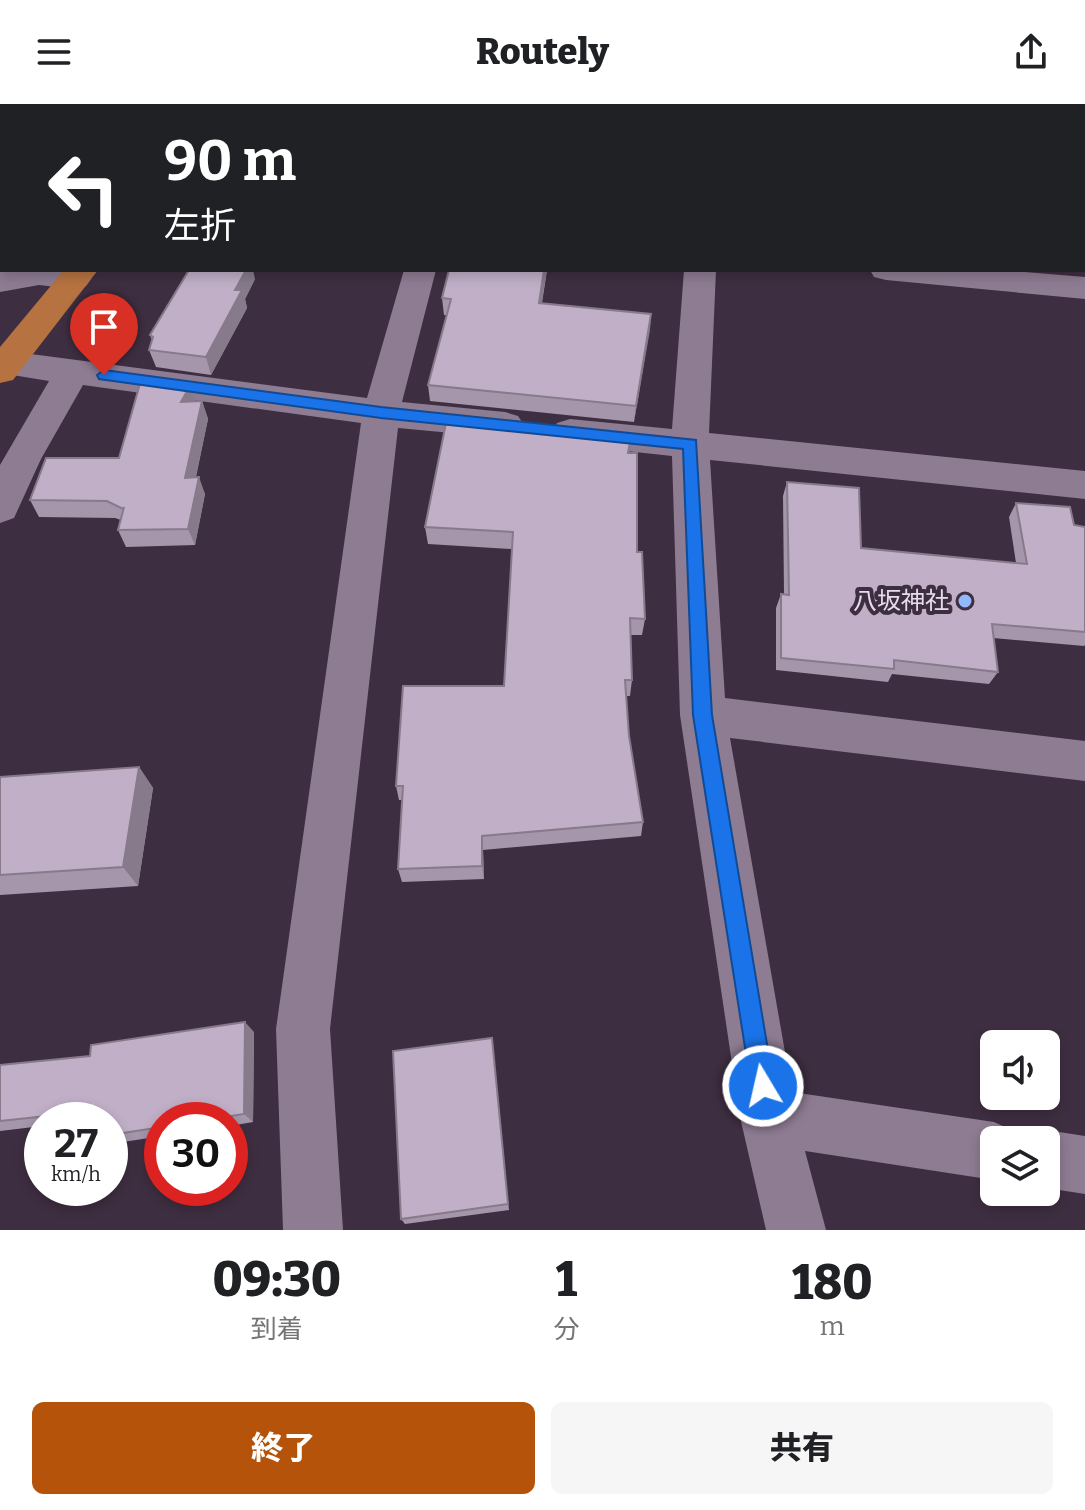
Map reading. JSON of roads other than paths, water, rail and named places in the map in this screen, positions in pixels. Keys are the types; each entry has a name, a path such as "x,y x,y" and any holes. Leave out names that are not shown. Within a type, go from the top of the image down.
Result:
{"highway":[{"path":"4,367 78,274"}],"street":[{"path":"313,1230 303,1029 381,413 419,272"},
{"path":"700,272 690,444 703,715 768,1117 796,1230"},
{"path":"908,272 1085,288"},
{"path":"0,282 39,275 78,274"},
{"path":"4,367 73,371 381,413 1085,485"},
{"path":"0,508 22,459 73,371"},
{"path":"703,715 1085,761"},
{"path":"768,1117 980,1149"},
{"path":"1060,1161 1085,1165"}],"place":[{"name":"八坂神社","path":"965,601"}]}
